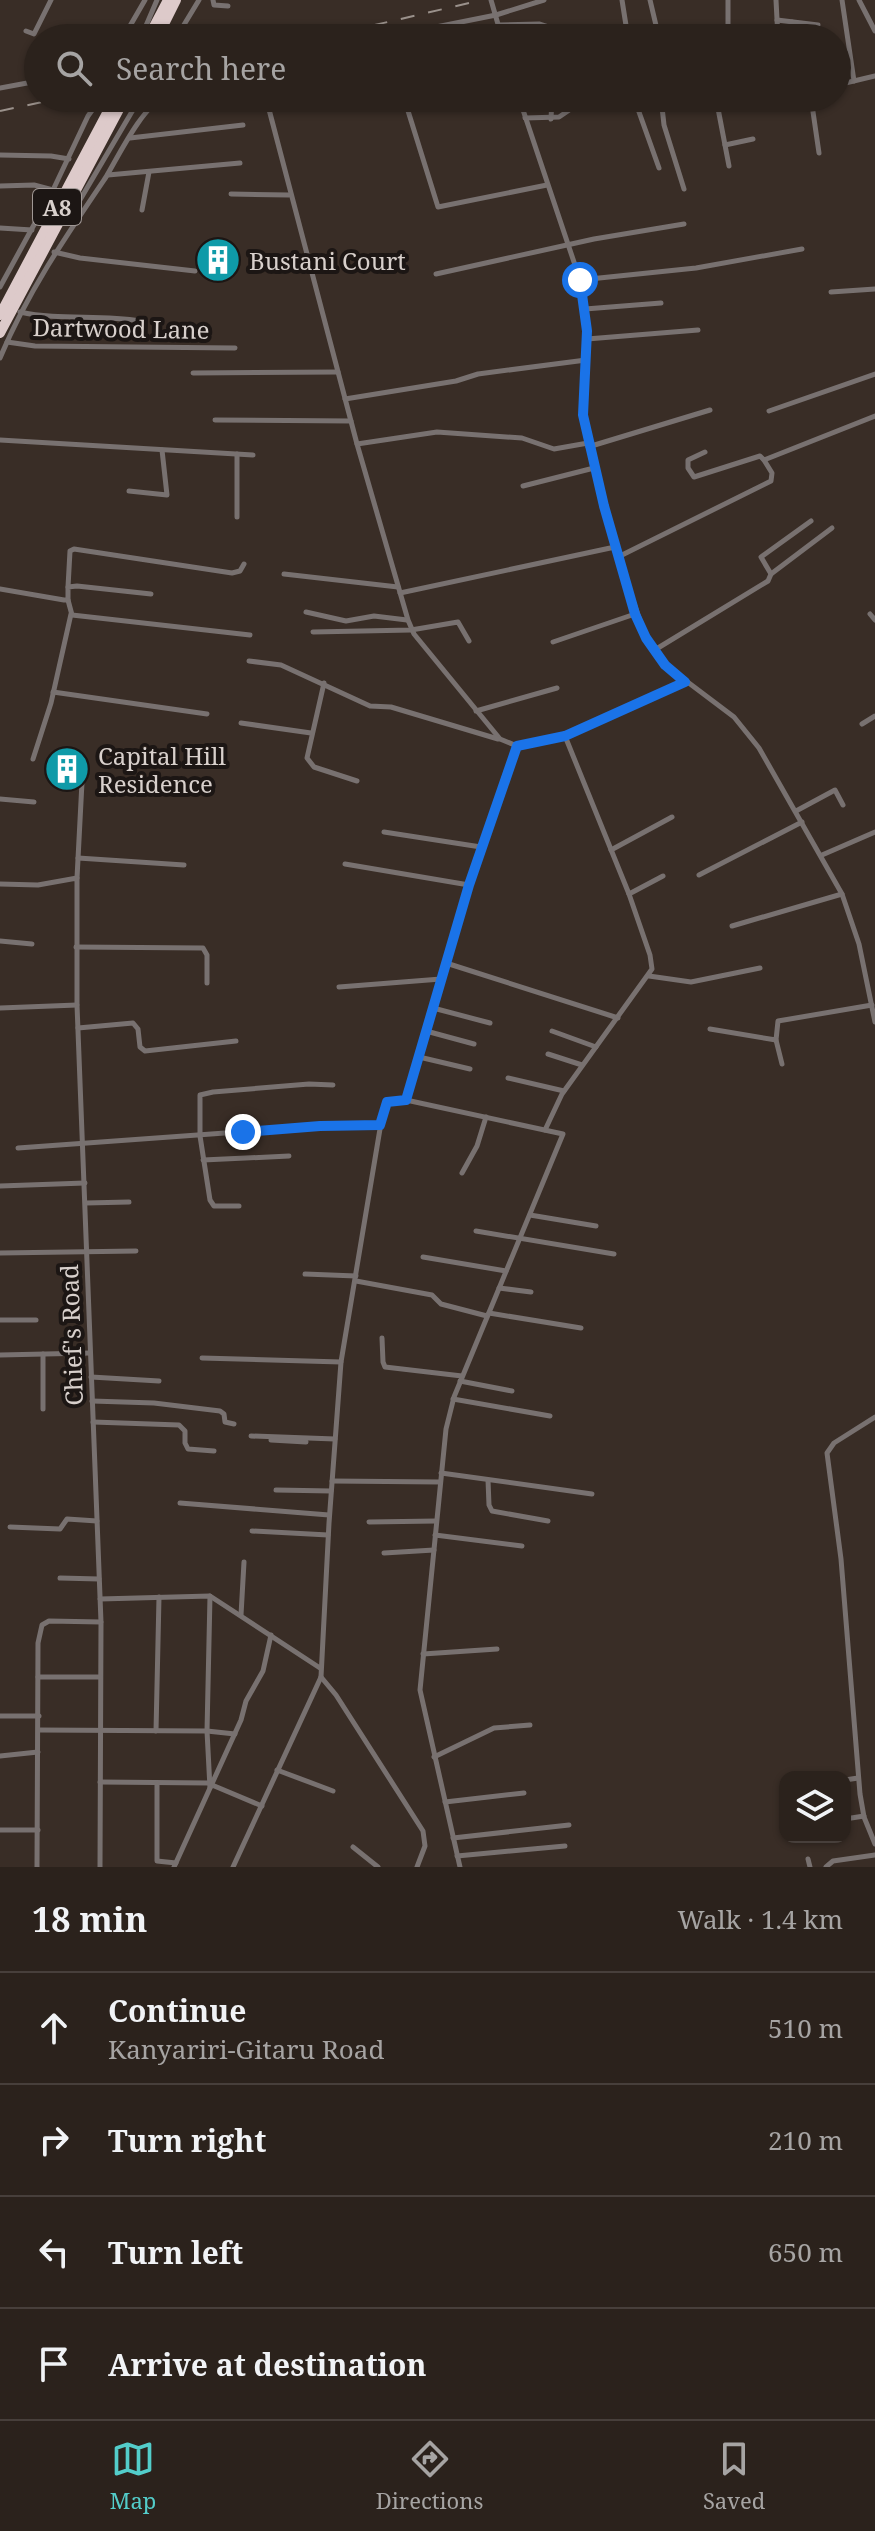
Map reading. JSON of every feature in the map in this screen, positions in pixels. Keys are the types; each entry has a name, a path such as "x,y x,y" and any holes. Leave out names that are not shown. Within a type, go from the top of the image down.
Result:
{"highway":[{"path":"155,24 168,0"},
{"path":"164,24 176,0"},
{"name":"A8","path":"0,315 113,112"},
{"name":"A8","path":"3,338 114,112"}],"street":[{"path":"39,24 51,0"},
{"path":"131,24 145,0"},
{"path":"147,24 157,0"},
{"path":"184,24 199,0"},
{"path":"213,0 214,5 228,6"},
{"path":"491,0 499,24"},
{"path":"452,24 544,0"},
{"path":"622,0 626,24"},
{"path":"650,0 656,24"},
{"path":"728,0 728,24"},
{"path":"776,0 777,24"},
{"path":"842,0 846,24"},
{"path":"859,0 875,31"},
{"path":"777,20 809,24"},
{"path":"851,61 854,81"},
{"path":"851,82 875,76"},
{"path":"0,88 24,84"},
{"path":"0,287 91,112"},
{"path":"62,218 77,205 132,112"},
{"path":"0,358 3,338 54,252 148,112"},
{"path":"269,112 357,444 411,630 500,739"},
{"path":"408,112 438,207 547,185"},
{"path":"523,112 580,280 587,339 583,415 594,468 635,614 653,651 685,682 719,705 748,732 822,855 842,894 859,944 875,1022"},
{"path":"551,112 551,119"},
{"path":"525,118 551,119 569,112"},
{"path":"639,112 659,168"},
{"path":"663,112 684,189"},
{"path":"719,112 729,166"},
{"path":"813,112 819,153"},
{"path":"129,138 243,125"},
{"path":"725,145 753,139"},
{"path":"0,155 69,159"},
{"path":"107,175 240,163"},
{"path":"142,210 149,172"},
{"path":"0,186 34,185 53,190"},
{"path":"231,194 289,195"},
{"path":"73,224 77,205"},
{"path":"436,274 684,224"},
{"path":"0,228 32,230"},
{"path":"580,280 696,268 802,249"},
{"path":"54,252 80,258 195,271"},
{"path":"831,292 875,289"},
{"path":"585,309 661,303"},
{"path":"20,312 53,318 115,316 140,321"},
{"path":"587,339 698,330"},
{"name":"Dartwood Lane","path":"3,338 35,346 235,348"},
{"path":"345,399 436,385 478,374 586,360"},
{"path":"193,373 338,372"},
{"path":"769,411 875,374"},
{"path":"357,444 437,432 522,438 554,449 588,445 710,410"},
{"path":"764,460 875,416"},
{"path":"215,420 351,421"},
{"path":"0,440 253,455"},
{"path":"129,491 167,495 162,450"},
{"path":"618,557 771,481 772,473 760,456 694,477 688,468 688,460 705,452"},
{"path":"237,454 237,517"},
{"path":"523,486 594,468"},
{"path":"771,574 761,557 811,521"},
{"path":"653,651 763,585 771,574 832,528"},
{"path":"284,574 399,590 615,547"},
{"path":"33,759 71,614 68,557 72,549 232,573 240,571 244,564"},
{"path":"68,587 151,594"},
{"path":"0,589 68,600"},
{"path":"306,612 346,621 374,616 408,620"},
{"path":"71,614 250,635"},
{"path":"553,642 635,614"},
{"path":"870,614 875,620"},
{"path":"313,632 411,630 458,622 469,641"},
{"path":"249,661 281,665 370,706 391,707 517,746 565,736 685,682"},
{"path":"324,683 307,755 310,764 357,781"},
{"path":"476,711 557,688"},
{"path":"53,692 207,714"},
{"path":"862,724 875,716"},
{"path":"241,723 311,733"},
{"path":"545,1130 564,1091 649,976 652,962 629,894 565,736"},
{"path":"406,1100 469,885 517,746"},
{"name":"Chief's Road","path":"83,763 76,947 101,1622 100,1867"},
{"path":"796,811 835,790 843,805"},
{"path":"0,799 34,802"},
{"path":"611,850 672,817"},
{"path":"699,875 802,822"},
{"path":"384,832 481,847"},
{"path":"822,855 875,832"},
{"path":"78,858 184,865"},
{"path":"345,864 469,885"},
{"path":"629,894 663,876"},
{"path":"0,884 38,885 77,878"},
{"path":"732,926 842,894"},
{"path":"0,941 32,944"},
{"path":"76,947 203,948 207,955 207,983"},
{"path":"446,963 618,1018"},
{"path":"649,976 691,982 760,968"},
{"path":"339,987 442,979"},
{"path":"0,1008 77,1005"},
{"path":"782,1064 776,1040 778,1021 872,1005"},
{"path":"433,1008 490,1023"},
{"path":"78,1028 133,1023 138,1029 140,1047 145,1051 236,1041"},
{"path":"710,1029 776,1040"},
{"path":"426,1031 474,1044"},
{"path":"552,1031 597,1047"},
{"path":"548,1054 582,1065"},
{"path":"419,1057 470,1069"},
{"path":"508,1078 564,1091"},
{"path":"239,1206 212,1204 200,1136 199,1098 202,1094 309,1084 333,1085"},
{"path":"233,1867 321,1677 341,1362 380,1125 387,1102 406,1100 563,1134 447,1418 420,1690 460,1867"},
{"path":"462,1173 477,1146 486,1117"},
{"path":"18,1148 320,1126 380,1125"},
{"path":"203,1160 289,1156"},
{"path":"0,1186 85,1183"},
{"path":"86,1203 129,1202"},
{"path":"530,1215 596,1226"},
{"path":"476,1231 614,1254"},
{"path":"0,1253 136,1251"},
{"path":"423,1257 506,1271"},
{"path":"305,1274 356,1278 432,1295 441,1304 581,1328"},
{"path":"499,1288 531,1292"},
{"path":"0,1320 36,1320"},
{"path":"382,1338 385,1367 461,1378 512,1391"},
{"path":"0,1355 90,1353"},
{"path":"43,1354 43,1409"},
{"path":"202,1358 341,1362"},
{"path":"91,1377 159,1381"},
{"path":"453,1399 550,1416"},
{"path":"92,1401 154,1403 220,1411 224,1414 225,1422 234,1424"},
{"path":"875,1417 834,1443 827,1453 841,1559 858,1778 864,1815 875,1844"},
{"path":"93,1422 179,1425 185,1431 188,1449 214,1451"},
{"path":"251,1436 335,1441"},
{"path":"271,1440 335,1441"},
{"path":"441,1473 592,1494"},
{"path":"488,1480 492,1511 548,1521"},
{"path":"332,1481 440,1482"},
{"path":"276,1490 331,1491"},
{"path":"180,1503 329,1515"},
{"path":"10,1527 60,1529 67,1519 97,1521"},
{"path":"369,1522 436,1521"},
{"path":"252,1531 328,1535"},
{"path":"435,1535 522,1546"},
{"path":"384,1553 434,1550"},
{"path":"241,1615 244,1562"},
{"path":"60,1578 99,1579"},
{"path":"100,1599 210,1596 320,1669"},
{"path":"210,1596 207,1731 210,1785"},
{"path":"156,1731 159,1597"},
{"path":"37,1867 38,1643 44,1622 101,1622"},
{"path":"157,1784 157,1861 175,1865 235,1734 246,1701 263,1671 271,1635"},
{"path":"423,1654 497,1649"},
{"path":"38,1677 100,1677"},
{"path":"321,1677 336,1695 423,1831 425,1846 417,1867"},
{"path":"0,1716 39,1716"},
{"path":"434,1757 494,1728 530,1725"},
{"path":"39,1730 207,1731 235,1734"},
{"path":"0,1756 38,1752"},
{"path":"277,1770 333,1791"},
{"path":"851,1779 858,1778"},
{"path":"100,1782 210,1785 262,1806"},
{"path":"445,1802 524,1793"},
{"path":"851,1818 864,1815"},
{"path":"453,1838 569,1825"},
{"path":"0,1830 38,1830"},
{"path":"457,1856 565,1846"},
{"path":"353,1847 378,1867"},
{"path":"826,1867 833,1861 875,1855"},
{"path":"808,1859 810,1867"}],"railway":[{"path":"379,24 482,0"},
{"path":"0,111 24,106"}],"place":[{"name":"Bustani Court","path":"218,260"},
{"name":"Capital Hill Residence","path":"67,769"}],"route":[{"path":"243,1132 380,1125 387,1102 406,1100 469,885 517,746 565,736 685,682 653,651 635,614 588,447 583,415 587,331 580,280"}]}
